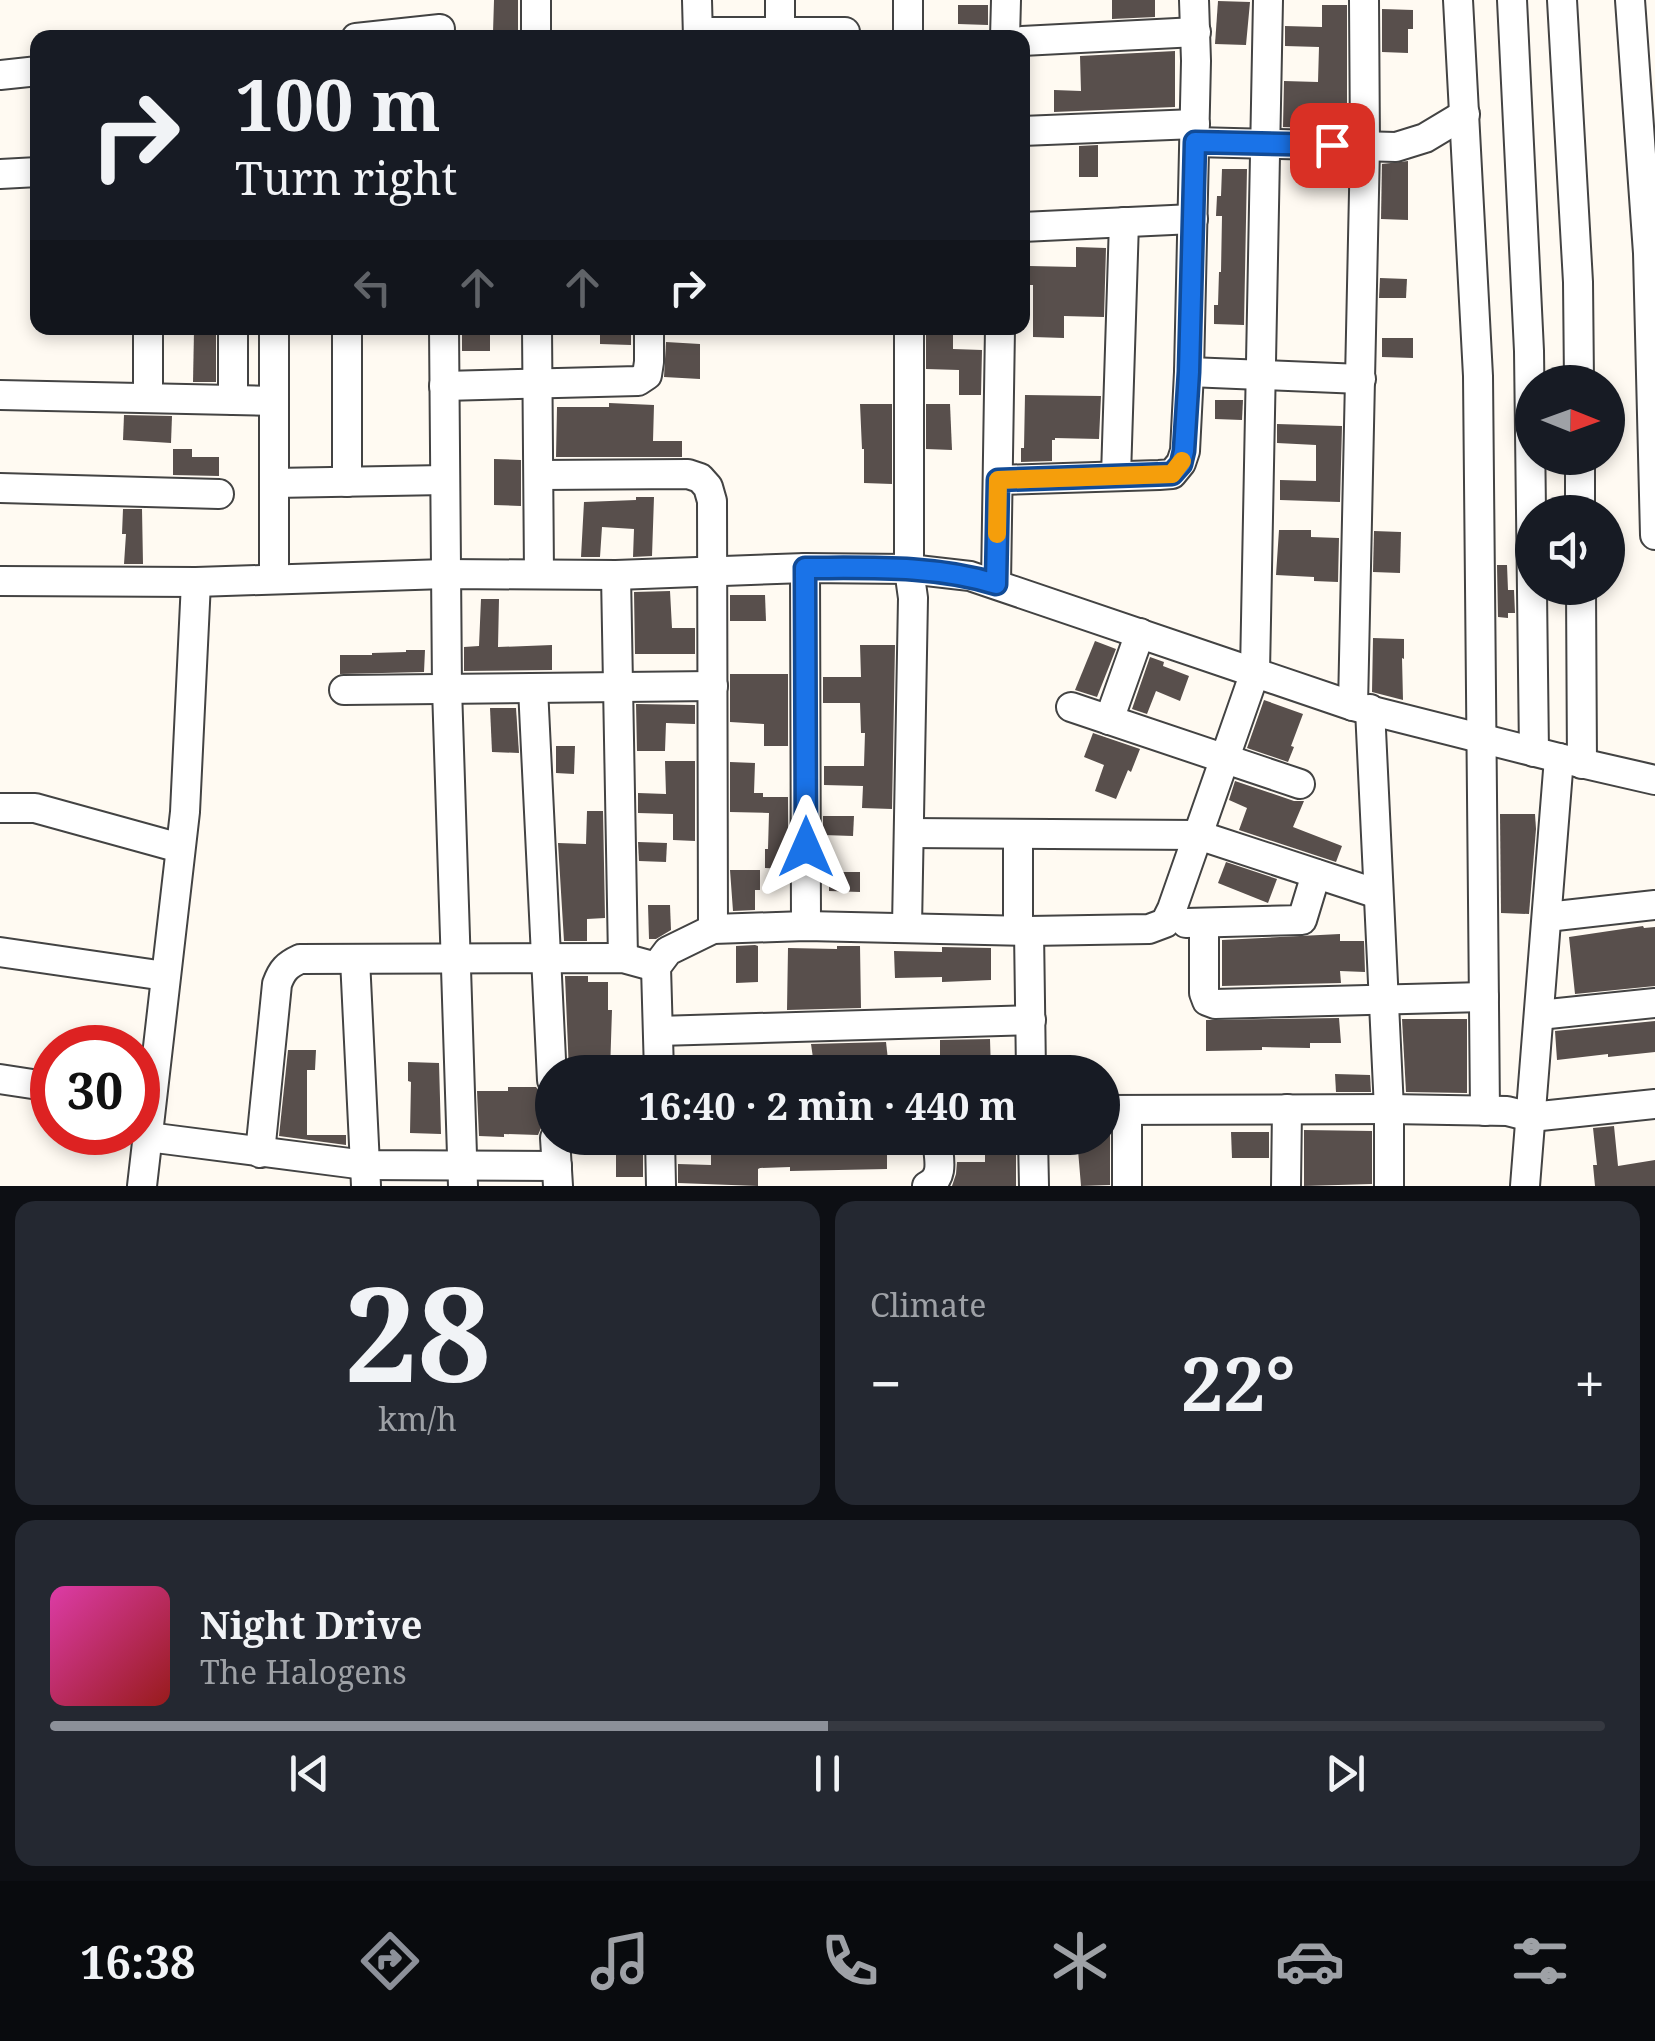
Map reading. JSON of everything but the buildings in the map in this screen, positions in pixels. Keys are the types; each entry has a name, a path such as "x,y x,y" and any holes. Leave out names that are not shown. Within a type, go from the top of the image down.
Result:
{"street":[{"path":"440,0 440,30"},
{"path":"536,0 536,30"},
{"path":"697,0 698,30"},
{"path":"780,0 780,30"},
{"path":"908,0 908,30"},
{"path":"1005,30 1006,0"},
{"path":"998,480 1172,474 1181,464 1189,372 1194,0"},
{"path":"1164,923 1255,672 1268,0"},
{"path":"1364,0 1361,708 1378,894 1389,1186"},
{"path":"1458,0 1478,376 1485,1110"},
{"path":"1512,0 1528,350 1559,758"},
{"path":"1562,0 1580,365"},
{"path":"1630,0 1652,253 1655,535"},
{"path":"1030,41 1196,32"},
{"path":"0,75 30,72"},
{"path":"1030,131 1195,133 1266,142 1396,147 1424,138 1464,114"},
{"path":"0,174 30,172"},
{"path":"1030,227 1193,219"},
{"path":"1116,476 1124,222"},
{"path":"148,335 148,398"},
{"path":"233,335 234,400"},
{"path":"274,335 274,578"},
{"path":"346,482 347,335"},
{"path":"444,335 446,688 463,1176"},
{"path":"537,335 539,574"},
{"path":"444,386 638,381 647,375 649,335"},
{"path":"907,927 913,598 909,569 908,335"},
{"path":"996,584 1000,335"},
{"path":"1189,372 1361,379"},
{"path":"0,395 274,401"},
{"path":"540,475 688,474 700,478 708,487 714,570 713,930"},
{"path":"274,483 446,480"},
{"path":"0,488 220,494"},
{"path":"0,581 196,582 805,568 909,569 970,576 1361,708 1655,780"},
{"path":"805,568 806,926"},
{"path":"616,575 623,958"},
{"path":"157,1025 185,812 196,582"},
{"path":"1525,1186 1559,758 1579,605"},
{"path":"1109,720 1140,632"},
{"path":"344,690 714,686"},
{"path":"533,688 551,1055"},
{"path":"1070,707 1300,784"},
{"path":"0,808 35,808 180,848"},
{"path":"909,833 1198,836 1378,894"},
{"path":"1018,834 1031,1055"},
{"path":"659,1055 656,968 668,951 713,930 806,926 1149,930 1164,923 1302,920 1316,874"},
{"path":"1546,917 1655,905"},
{"path":"1204,923 1204,993 1206,1001 1215,1004 1484,997"},
{"path":"0,952 165,976"},
{"path":"260,1153 278,984 288,965 300,959 623,958 656,968"},
{"path":"355,959 366,1175"},
{"path":"1539,1016 1655,1003"},
{"path":"658,1030 1030,1020"},
{"path":"0,1079 30,1084"},
{"path":"1120,1110 1389,1108 1519,1112 1531,1118 1655,1104"},
{"path":"1286,1186 1287,1109"},
{"path":"160,1139 260,1153 366,1175 557,1176"},
{"path":"1120,1145 1126,1186"},
{"path":"142,1186 146,1155"},
{"path":"660,1155 661,1186"},
{"path":"926,1186 938,1179 938,1155"},
{"path":"1033,1155 1034,1186"}],"slow traffic":[{"path":"997,534 998,480 1172,474 1182,461"}],"route":[{"path":"806,847 805,568 909,569 970,576 996,584 998,480 1172,474 1181,464 1184,451 1195,142 1332,145"}]}
